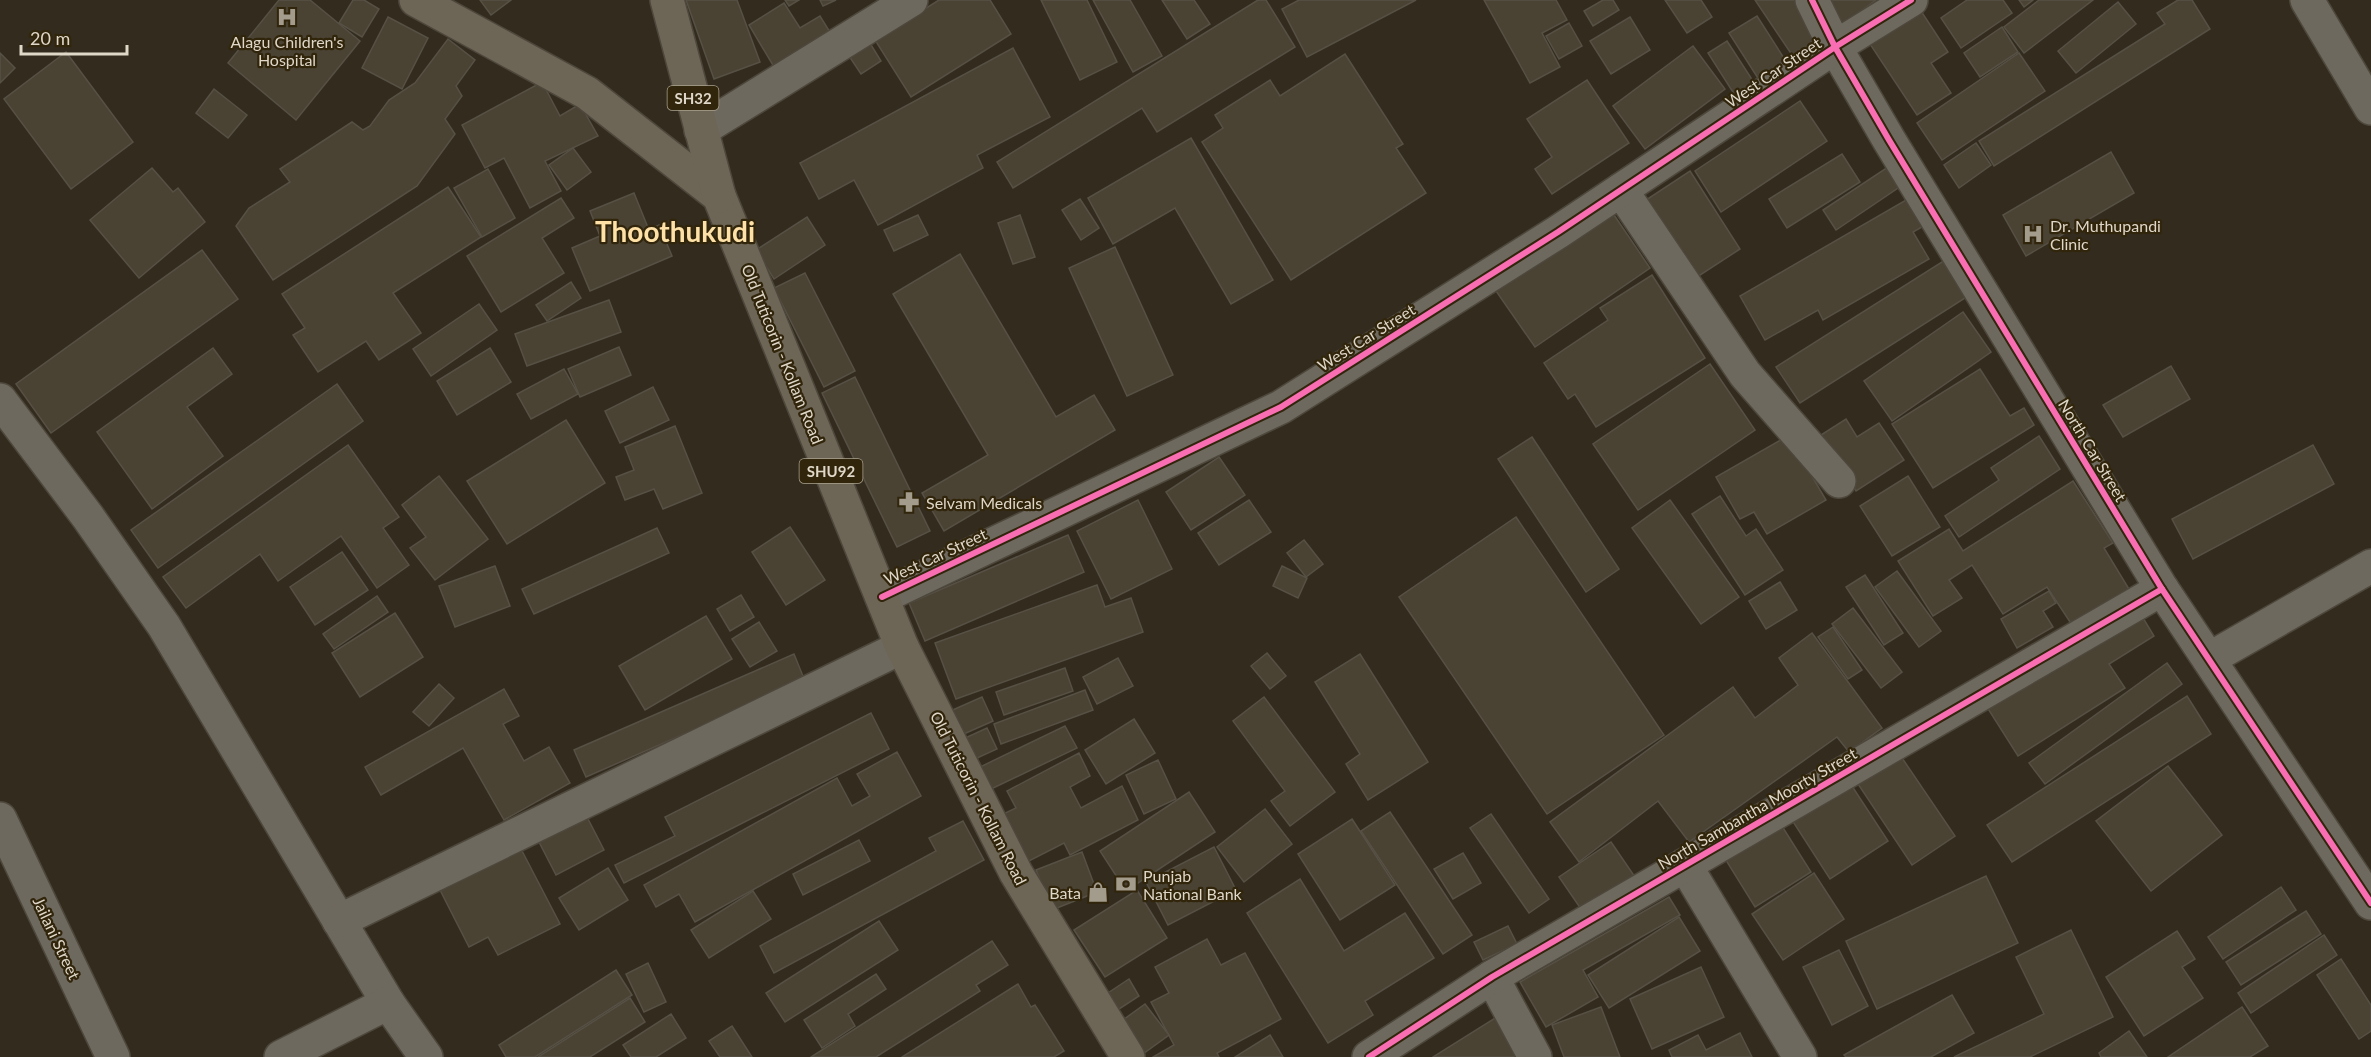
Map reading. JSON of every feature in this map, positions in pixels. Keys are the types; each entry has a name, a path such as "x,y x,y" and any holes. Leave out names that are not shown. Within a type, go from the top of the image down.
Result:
{"main road":[{"name":"Old Tuticorin - Kollam Road","path":"416,0 587,93 719,196 902,647 1016,873 1128,1057"},
{"name":"SH32","path":"667,0 719,196"}],"street":[{"path":"702,130 911,0"},
{"name":"North Car Street","path":"1812,0 1835,47 1889,140 2162,589 2371,903"},
{"name":"West Car Street","path":"882,597 1281,407 1621,190 1835,47 1911,0"},
{"path":"2307,0 2371,108"},
{"path":"1621,190 1745,374 1839,481"},
{"path":"0,400 88,517 164,626 388,1004 426,1057"},
{"path":"2208,659 2371,566"},
{"name":"North Sambantha Moorty Street","path":"1369,1057 1492,977 2162,589"},
{"path":"339,921 902,647"},
{"name":"Jailani Street","path":"0,819 113,1057"},
{"path":"1685,866 1800,1057"},
{"path":"1492,977 1535,1057"},
{"path":"281,1057 388,1004"}],"building":[{"path":"279,0 310,0 360,41 296,120 228,63"},
{"path":"353,0 364,0 379,9 362,37 339,23"},
{"path":"480,0 511,0 491,15"},
{"path":"686,0 737,0 760,62 714,79"},
{"path":"785,0 799,0 789,6"},
{"path":"820,0 836,0 823,6"},
{"path":"939,0 990,0 1011,34 911,97 875,40"},
{"path":"1041,0 1087,0 1117,62 1080,80"},
{"path":"1093,0 1130,0 1162,56 1133,72"},
{"path":"1162,0 1194,0 1210,24 1187,39"},
{"path":"1258,0 1266,0 1295,47 1157,132 1142,108 1013,188 997,162"},
{"path":"1299,0 1416,0 1307,57 1282,9"},
{"path":"1484,0 1556,0 1567,20 1542,33 1560,67 1530,83"},
{"path":"1603,0 1613,0 1619,10 1593,26 1584,11"},
{"path":"1665,0 1701,0 1712,17 1687,33"},
{"path":"1755,0 1797,0 1823,39 1794,58"},
{"path":"1820,0 1876,0 1839,27"},
{"path":"1967,0 2003,0 2012,13 1961,48 1941,18"},
{"path":"2019,0 2033,0 2024,7"},
{"path":"2039,0 2093,0 2024,53 2004,27"},
{"path":"2178,0 2192,0 2210,29 1994,166 1979,141 2165,24 2157,13"},
{"path":"2118,2 2136,24 2076,73 2058,51"},
{"path":"784,3 800,28 820,16 833,37 777,72 749,25"},
{"path":"1919,8 1948,52 1931,63 1951,93 1917,115 1868,41"},
{"path":"1757,16 1789,66 1761,83 1729,33"},
{"path":"388,17 428,38 402,89 362,68"},
{"path":"1630,17 1650,50 1611,74 1590,41"},
{"path":"1569,23 1582,46 1559,59 1546,36"},
{"path":"2002,27 2018,52 1980,77 1964,53"},
{"path":"448,39 475,60 456,86 462,96 445,119 455,134 417,186 273,280 236,226 249,208 290,182 280,169 352,122 363,130 370,126 389,100 415,83"},
{"path":"868,40 881,61 861,74 847,53"},
{"path":"1727,41 1755,84 1736,97 1708,53"},
{"path":"1693,46 1725,89 1645,149 1613,106"},
{"path":"1013,48 1050,117 977,155 983,168 878,225 854,180 819,199 800,163"},
{"path":"66,52 133,142 71,189 4,99"},
{"path":"0,53 15,68 0,83"},
{"path":"2019,53 2045,91 1942,160 1917,123"},
{"path":"1345,54 1403,144 1396,148 1426,193 1291,280 1202,142 1223,128 1215,115 1270,80 1280,96"},
{"path":"1587,80 1629,143 1552,194 1535,169 1552,157 1527,119"},
{"path":"542,82 560,116 580,104 598,136 545,161 561,191 530,208 504,158 485,168 462,125"},
{"path":"214,89 247,115 228,138 196,113"},
{"path":"1800,101 1827,141 1721,212 1695,171"},
{"path":"1191,138 1273,280 1231,304 1175,208 1113,244 1088,198"},
{"path":"1976,143 1991,165 1959,188 1944,165"},
{"path":"573,148 591,172 567,190 549,165"},
{"path":"2111,152 2134,193 2026,256 2003,215"},
{"path":"1842,154 1860,182 1787,228 1769,199"},
{"path":"1888,167 1901,186 1836,230 1823,210"},
{"path":"152,168 173,192 178,188 205,222 139,278 90,220"},
{"path":"488,169 515,218 482,237 454,188"},
{"path":"1690,171 1740,249 1691,281 1640,204"},
{"path":"448,187 481,237 393,293 421,333 379,360 366,341 318,372 293,335 305,328 282,294"},
{"path":"634,193 649,230 659,225 672,256 590,291 572,248 600,236 590,211"},
{"path":"1913,196 1929,223 1913,232 1929,259 1823,320 1818,310 1765,340 1740,296"},
{"path":"561,198 574,218 542,238 564,273 501,312 467,256"},
{"path":"1080,199 1099,228 1081,240 1062,210"},
{"path":"1612,212 1650,268 1535,347 1496,291"},
{"path":"918,215 928,235 894,251 884,230"},
{"path":"1020,215 1035,257 1013,264 998,223"},
{"path":"807,217 825,245 774,279 756,250"},
{"path":"1115,247 1173,375 1127,396 1069,268"},
{"path":"202,250 238,299 51,433 16,384"},
{"path":"960,254 1056,417 1094,395 1115,430 944,531 922,493 988,455 893,294"},
{"path":"1953,255 1976,291 1800,403 1776,367"},
{"path":"805,273 855,371 824,387 774,288"},
{"path":"1652,275 1705,358 1596,427 1575,394 1568,399 1544,363 1608,320 1600,308"},
{"path":"571,282 581,298 547,321 536,305"},
{"path":"609,300 621,332 527,366 515,334"},
{"path":"479,304 497,330 431,376 413,349"},
{"path":"1963,312 1991,352 1892,421 1864,381"},
{"path":"619,347 631,375 580,397 568,369"},
{"path":"213,348 232,374 187,407 223,456 152,509 97,432"},
{"path":"490,348 511,382 457,415 437,381"},
{"path":"1710,364 1755,430 1638,510 1593,444"},
{"path":"2171,366 2190,399 2123,437 2103,405"},
{"path":"564,369 578,394 531,419 517,394"},
{"path":"1980,369 2010,416 2024,408 2034,425 1933,488 1892,424"},
{"path":"855,377 930,531 897,547 822,393"},
{"path":"337,384 363,421 158,568 131,530"},
{"path":"653,387 669,420 620,443 605,411"},
{"path":"1846,419 1857,437 1879,423 1904,460 1856,491 1821,435"},
{"path":"566,420 605,483 507,544 467,481"},
{"path":"675,426 702,493 663,509 654,489 625,500 616,477 634,470 625,447"},
{"path":"1786,432 1826,500 1767,534 1754,512 1740,519 1716,477 1784,438"},
{"path":"2039,436 2060,469 1959,537 1945,516 1999,480 1991,468"},
{"path":"1532,437 1619,569 1586,592 1498,459"},
{"path":"348,445 399,517 383,528 409,565 377,588 341,536 278,581 260,554 186,608 163,577"},
{"path":"2313,445 2334,484 2193,559 2172,519"},
{"path":"1219,457 1245,495 1191,530 1166,492"},
{"path":"439,476 488,539 435,580 410,548 426,537 402,505"},
{"path":"1908,476 1940,527 1892,556 1860,506"},
{"path":"2073,481 2113,543 2104,548 2129,589 2072,625 2047,587 2003,614 1972,565 1949,580 1962,598 1933,616 1898,561 1949,529 1963,551"},
{"path":"1720,496 1746,536 1756,529 1783,570 1745,595 1692,514"},
{"path":"1138,500 1172,569 1111,599 1077,531"},
{"path":"1249,500 1271,532 1219,565 1198,533"},
{"path":"1670,500 1739,597 1701,624 1632,528"},
{"path":"1516,517 1664,735 1547,814 1399,597"},
{"path":"790,527 825,580 786,605 752,552"},
{"path":"657,528 669,553 534,614 522,589"},
{"path":"1068,535 1084,572 925,641 909,603"},
{"path":"1304,540 1323,564 1306,577 1287,553"},
{"path":"342,552 368,590 315,625 290,587"},
{"path":"495,566 510,606 455,627 439,586"},
{"path":"1282,566 1307,578 1298,598 1273,586"},
{"path":"1897,571 1941,631 1919,647 1875,587"},
{"path":"1865,575 1903,633 1884,645 1846,587"},
{"path":"1780,582 1797,610 1766,629 1749,601"},
{"path":"1097,585 1105,607 1131,598 1143,632 956,699 935,643"},
{"path":"2049,591 2056,603 2043,611 2053,627 2017,648 2001,619"},
{"path":"741,595 754,617 730,631 717,609"},
{"path":"377,596 388,612 334,649 323,634"},
{"path":"1853,608 1902,672 1881,688 1832,624"},
{"path":"2137,608 2154,636 2109,664 2125,688 2018,756 1985,704"},
{"path":"395,613 423,657 360,697 332,653"},
{"path":"706,616 732,659 645,710 619,666"},
{"path":"759,622 777,651 750,667 732,639"},
{"path":"1833,627 1862,670 1848,679 1818,637"},
{"path":"1812,633 1882,728 1849,752 1837,737 1689,842 1658,801 1579,862 1550,822 1733,687 1755,718 1798,685 1779,658"},
{"path":"1267,653 1286,676 1270,689 1251,666"},
{"path":"794,654 805,681 586,777 574,750"},
{"path":"1360,654 1428,762 1368,800 1346,764 1360,754 1315,682"},
{"path":"1118,658 1133,686 1097,704 1083,677"},
{"path":"2167,663 2182,684 2045,784 2029,763"},
{"path":"1065,668 1073,691 1004,715 996,692"},
{"path":"439,684 454,698 429,726 413,712"},
{"path":"504,689 519,716 503,724 524,761 549,747 570,783 504,820 463,748 381,795 365,767"},
{"path":"1085,690 1093,710 1001,744 994,724"},
{"path":"2187,696 2211,734 2012,862 1987,825"},
{"path":"982,697 993,721 957,737 946,713"},
{"path":"1264,697 1335,792 1290,826 1271,801 1285,791 1233,721"},
{"path":"871,713 889,749 624,883 615,865 675,836 665,817"},
{"path":"1134,719 1155,753 1106,784 1085,750"},
{"path":"1065,726 1077,748 989,790 978,768"},
{"path":"987,728 997,749 975,759 965,738"},
{"path":"897,752 921,796 695,922 679,894 656,907 644,885 837,778 852,806 870,796 857,774"},
{"path":"1898,752 1955,836 1912,865 1856,781"},
{"path":"1079,753 1090,776 1070,787 1081,808 1122,786 1138,820 1070,855 1064,843 1023,864 999,816 1016,808 1007,791"},
{"path":"1158,760 1176,799 1144,814 1126,775"},
{"path":"2168,766 2222,835 2151,891 2096,821"},
{"path":"1848,780 1888,841 1830,879 1790,817"},
{"path":"1189,792 1215,832 1126,891 1100,851"},
{"path":"1265,809 1292,844 1244,882 1217,847"},
{"path":"1390,812 1472,935 1443,954 1361,831"},
{"path":"1491,814 1549,899 1529,913 1470,828"},
{"path":"587,817 604,850 556,875 539,842"},
{"path":"1352,819 1395,885 1340,920 1298,854"},
{"path":"963,821 984,860 774,973 760,946 936,851 929,838"},
{"path":"1780,823 1811,872 1755,907 1724,857"},
{"path":"859,840 870,861 803,895 793,874"},
{"path":"1611,842 1635,877 1583,912 1559,877"},
{"path":"520,847 560,924 498,955 488,937 469,947 439,888"},
{"path":"1214,847 1236,890 1168,925 1146,882"},
{"path":"1082,852 1097,892 1052,910 1036,870"},
{"path":"1463,853 1481,883 1453,899 1434,869"},
{"path":"608,868 628,900 579,930 559,898"},
{"path":"1814,873 1844,919 1783,960 1752,914"},
{"path":"1986,876 2018,943 1877,1009 1846,941"},
{"path":"1300,879 1344,951 1405,913 1434,958 1365,1001 1373,1015 1328,1043 1247,913"},
{"path":"2281,887 2296,910 2223,959 2208,937"},
{"path":"1137,890 1167,938 1105,977 1074,930"},
{"path":"753,891 771,919 709,958 691,930"},
{"path":"1669,897 1680,915 1583,970 1598,997 1546,1027 1520,982"},
{"path":"2306,911 2321,934 2241,985 2226,962"},
{"path":"1679,917 1700,951 1609,1008 1588,975"},
{"path":"879,921 898,950 785,1022 766,993"},
{"path":"1508,926 1517,944 1483,960 1474,942"},
{"path":"2071,930 2113,1017 2030,1057 1954,1057 2044,1014 2016,957"},
{"path":"2177,931 2195,959 2182,967 2203,998 2144,1036 2106,977"},
{"path":"2324,935 2337,955 2251,1013 2238,993"},
{"path":"1207,939 1221,965 1245,953 1281,1019 1217,1053 1219,1057 1153,1057 1174,1045 1151,1002 1169,993 1155,967"},
{"path":"992,941 1008,965 976,985 980,991 876,1057 811,1057"},
{"path":"1839,950 1868,1006 1832,1025 1803,967"},
{"path":"2341,959 2371,1005 2371,1031 2359,1039 2317,975"},
{"path":"648,963 666,1002 644,1012 626,974"},
{"path":"1701,967 1724,1017 1652,1049 1630,999"},
{"path":"616,970 632,995 535,1057 506,1057 499,1045"},
{"path":"876,974 886,989 848,1014 855,1026 822,1048 804,1020"},
{"path":"1129,979 1139,996 1110,1015 1099,999"},
{"path":"1018,984 1031,1007 1035,1005 1064,1051 1054,1057 902,1057"},
{"path":"1952,995 1974,1033 1931,1057 1846,1057 1844,1055"},
{"path":"630,998 645,1022 590,1057 538,1057"},
{"path":"1145,1004 1169,1035 1140,1056 1116,1025"},
{"path":"1601,1007 1620,1057 1564,1057 1552,1025"},
{"path":"2242,1007 2268,1046 2250,1057 2168,1057"},
{"path":"671,1014 686,1038 656,1057 631,1057 623,1045"},
{"path":"1500,1015 1526,1057 1433,1057"},
{"path":"732,1026 752,1057 720,1057 709,1041"},
{"path":"2129,1031 2147,1057 2101,1057 2099,1053"},
{"path":"1740,1033 1752,1057 1672,1057 1669,1050 1698,1035 1706,1050"},
{"path":"1270,1035 1283,1057 1235,1057"}],"cycle path":[{"path":"1812,0 1835,47 1889,140 2162,589 2371,903"},
{"path":"882,597 1281,407 1558,232 1835,47 1911,0"},
{"path":"1369,1057 1492,977 2162,589"}],"place":[{"name":"Alagu Children's Hospital","path":"287,17"},
{"name":"Dr. Muthupandi Clinic","path":"2033,234"},
{"name":"Selvam Medicals","path":"909,502"},
{"name":"Punjab National Bank","path":"1126,884"},
{"name":"Bata","path":"1098,892"}],"district":[{"name":"Thoothukudi","path":"675,231"}]}
